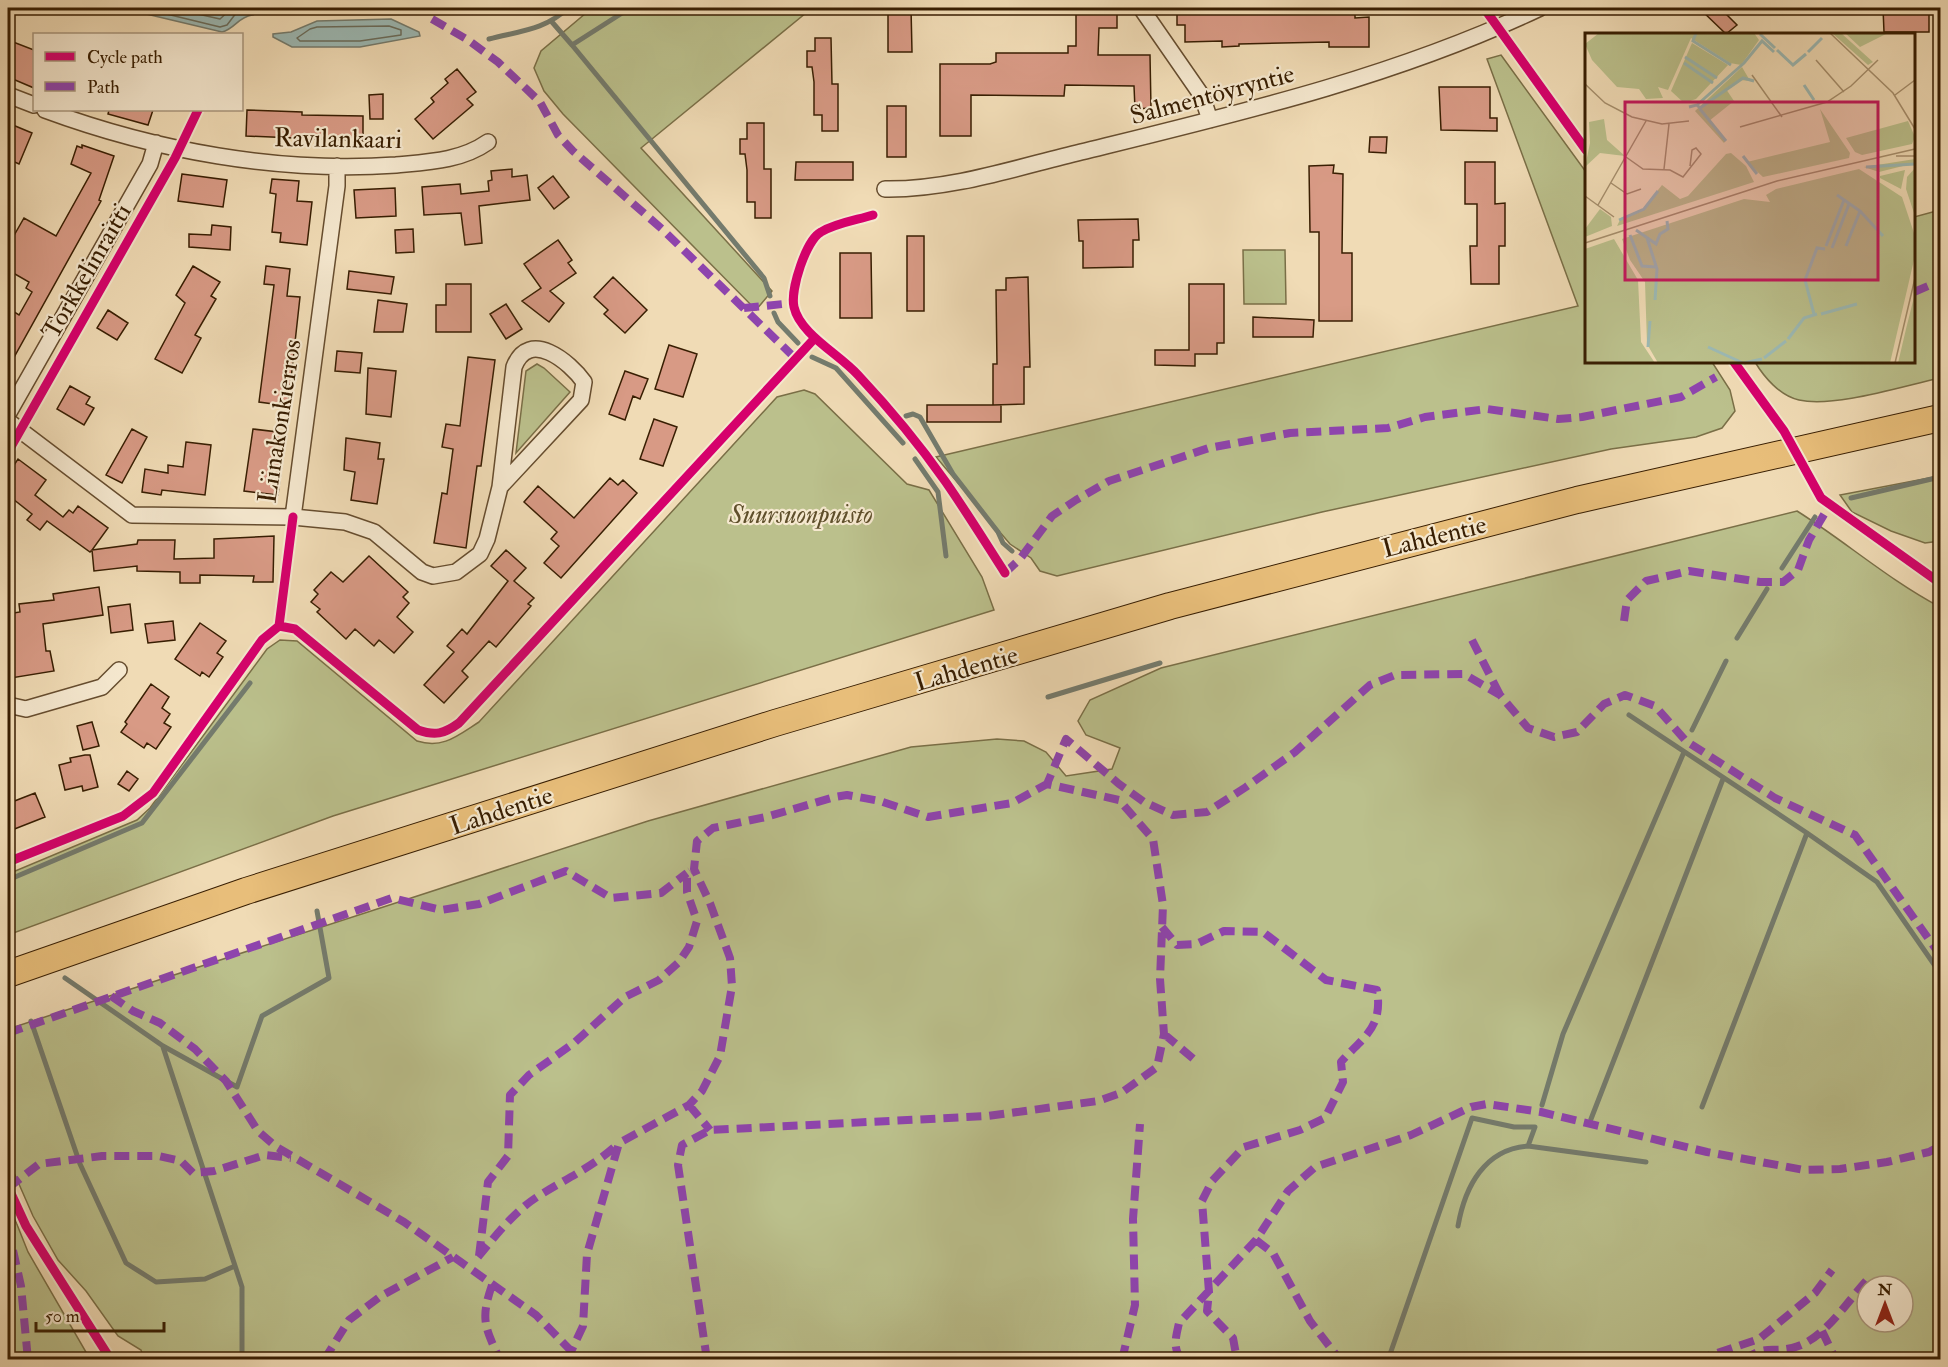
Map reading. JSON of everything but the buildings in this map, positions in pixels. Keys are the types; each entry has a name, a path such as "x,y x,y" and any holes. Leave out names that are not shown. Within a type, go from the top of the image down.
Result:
{"highway":[{"name":"Lahdentie","path":"8,974 246,891 741,734 1170,606 1587,498 1941,418"}],"street":[{"path":"1141,8 1202,96 1210,120"},
{"name":"Salmentöyryntie","path":"885,189 912,190 959,181 1210,120 1329,88 1395,66 1540,8"},
{"path":"8,95 33,105"},
{"name":"Ravilankaari","path":"48,111 156,143 282,164 337,166 435,161 469,153 488,142"},
{"path":"8,414 150,164 156,143"},
{"name":"Liinakonkierros","path":"8,422 132,515 293,517 338,186 337,166"},
{"path":"293,517 362,526 374,532 422,572 433,576 444,575 466,566 480,554 488,539 500,488 516,360 525,354 545,350 553,353 578,373 584,382 585,391 581,400 500,488"},
{"path":"8,705 26,709 102,687 119,670"}],"green space":[{"path":"592,8 812,8 641,148 772,291 756,310 563,114 544,91 534,68 541,51"},
{"path":"1501,55 1585,171 1585,363 1713,363 1730,390 1735,411 1722,428 1696,437 1611,449 1322,512 1057,576 1040,571 1031,558 1010,544 936,457 1578,306 1487,59"},
{"path":"1940,210 1940,378 1849,399 1814,402 1792,398 1773,385 1756,363 1915,363 1915,217"},
{"path":"1243,250 1285,250 1286,304 1244,304"},
{"path":"537,364 570,392 516,453 526,371"},
{"name":"Suursuonpuisto","path":"804,390 815,394 907,484 929,490 982,577 994,610 333,816 8,935 8,874 137,820 150,808 267,649 280,640 297,641 417,741 435,743 450,740 479,722 777,397"},
{"path":"1940,476 1940,541 1925,543 1891,531 1852,512 1840,495"},
{"path":"1797,511 1903,585 1940,607 1940,1359 144,1359 141,1350 118,1336 86,1291 58,1260 33,1216 8,1159 8,1029 648,821 911,747 997,739 1024,741 1046,752 1066,776 1112,769 1120,748 1086,735 1078,721 1090,700 1161,668"},
{"path":"8,1202 28,1252 90,1359 8,1359"}],"water":[{"path":"121,8 239,8 252,15 243,18 222,32"},
{"path":"391,19 419,32 420,36 360,47 292,47 273,37 273,34 291,32 317,21"}],"waterway":[{"path":"489,39 541,25 568,8"},
{"path":"552,22 572,45 630,8"},
{"path":"572,45 764,278 770,296"},
{"path":"774,313 778,322 798,343"},
{"path":"812,357 836,368 903,443"},
{"path":"906,416 913,414 920,417 953,474 998,532 1003,543 1012,551"},
{"path":"915,459 938,492 946,556"},
{"path":"1851,498 1940,477"},
{"path":"1782,568 1815,517"},
{"path":"1737,638 1767,589"},
{"path":"1692,730 1726,661"},
{"path":"1048,697 1160,663"},
{"path":"8,880 142,823 250,683"},
{"path":"1629,715 1807,833 1702,1107"},
{"path":"1542,1105 1563,1034 1684,752"},
{"path":"1591,1119 1723,779"},
{"path":"1807,833 1877,882 1940,973"},
{"path":"65,978 163,1046 237,1087 262,1016 329,978 317,911"},
{"path":"31,1021 80,1164 126,1263 156,1282 205,1279 235,1266"},
{"path":"163,1047 242,1287 242,1360"},
{"path":"1388,1360 1472,1118 1514,1127 1535,1127 1528,1146 1500,1154 1480,1172 1466,1197 1458,1226"},
{"path":"1528,1146 1646,1162"}],"marked path":[{"path":"432,19 468,40 498,62 540,102 558,135 573,151 662,229 797,360"},
{"path":"1915,292 1940,281"},
{"path":"744,308 793,303"},
{"path":"1005,573 1020,559 1052,516 1076,500 1109,481 1209,448 1290,433 1388,428 1425,417 1487,409 1558,419 1582,417 1681,397 1716,377"},
{"path":"1624,621 1627,600 1646,581 1689,571 1760,582 1783,582 1798,570 1809,540 1829,506"},
{"path":"1472,640 1500,695"},
{"path":"707,1360 678,1165 682,1145 710,1130 988,1116 1098,1101 1121,1093 1157,1067 1164,1034 1160,979 1163,905 1153,839 1119,800 1047,784 1066,739 1144,802 1173,815 1207,812 1295,752 1370,685 1395,675 1464,674 1500,695 1528,728 1554,737 1577,732 1604,704 1625,695 1655,706 1686,741 1775,798 1855,835 1940,955"},
{"path":"567,1360 583,1326 587,1254 619,1143 689,1105 702,1091 720,1056 732,986 730,958 710,903 694,869 697,841 713,828 766,817 847,795 880,801 928,817 1012,803 1047,784"},
{"path":"8,1033 392,898 441,910 479,904 566,871 611,898 661,893 687,873"},
{"path":"479,1256 488,1182 508,1156 510,1095 529,1075 574,1043 625,997 659,980 679,962 689,947 697,921 687,892 687,873 690,871"},
{"path":"1162,927 1177,945 1196,944 1224,931 1263,932 1326,980 1377,990 1378,1003 1374,1023 1364,1038 1341,1062 1343,1082 1325,1118 1300,1130 1244,1147 1212,1181 1202,1201 1209,1292 1207,1311 1233,1338 1237,1360"},
{"path":"111,996 133,1011 160,1023 195,1049 226,1081 258,1131 275,1146 404,1222 536,1315 580,1360"},
{"path":"1164,1034 1196,1061"},
{"path":"1182,1360 1176,1347 1179,1323 1256,1240 1288,1191 1315,1167 1411,1135 1471,1107 1487,1104 1541,1112 1707,1152 1804,1170 1840,1169 1887,1162 1929,1152 1940,1146"},
{"path":"689,1105 710,1130"},
{"path":"1122,1360 1135,1305 1133,1219 1140,1124"},
{"path":"478,1257 506,1224 529,1203 590,1166 619,1143"},
{"path":"8,1188 39,1164 102,1156 159,1156 181,1161 193,1173 214,1171 265,1155 291,1158"},
{"path":"8,1228 21,1286 28,1360"},
{"path":"1256,1240 1273,1253 1310,1321 1340,1360"},
{"path":"324,1360 349,1320 381,1296 453,1257"},
{"path":"1696,1360 1759,1339 1815,1293 1832,1270"},
{"path":"492,1285 485,1315 488,1331 500,1360"},
{"path":"1743,1360 1763,1350 1792,1348 1814,1338 1855,1294"},
{"path":"1822,1331 1836,1360"}],"cycle path":[{"path":"1484,8 1585,149"},
{"name":"Torkkelinraitti","path":"8,452 175,158 198,111"},
{"path":"873,215 833,226 815,237 800,266 794,289 794,307 798,317 812,335 858,375 914,440 953,492 1005,573"},
{"path":"8,862 123,816 153,793 262,640 279,626 295,629 418,730 434,733 444,732 454,727 814,339"},
{"path":"1735,363 1784,431 1821,498 1940,583"},
{"path":"279,626 293,517"},
{"path":"8,1187 26,1226 111,1360"}]}
